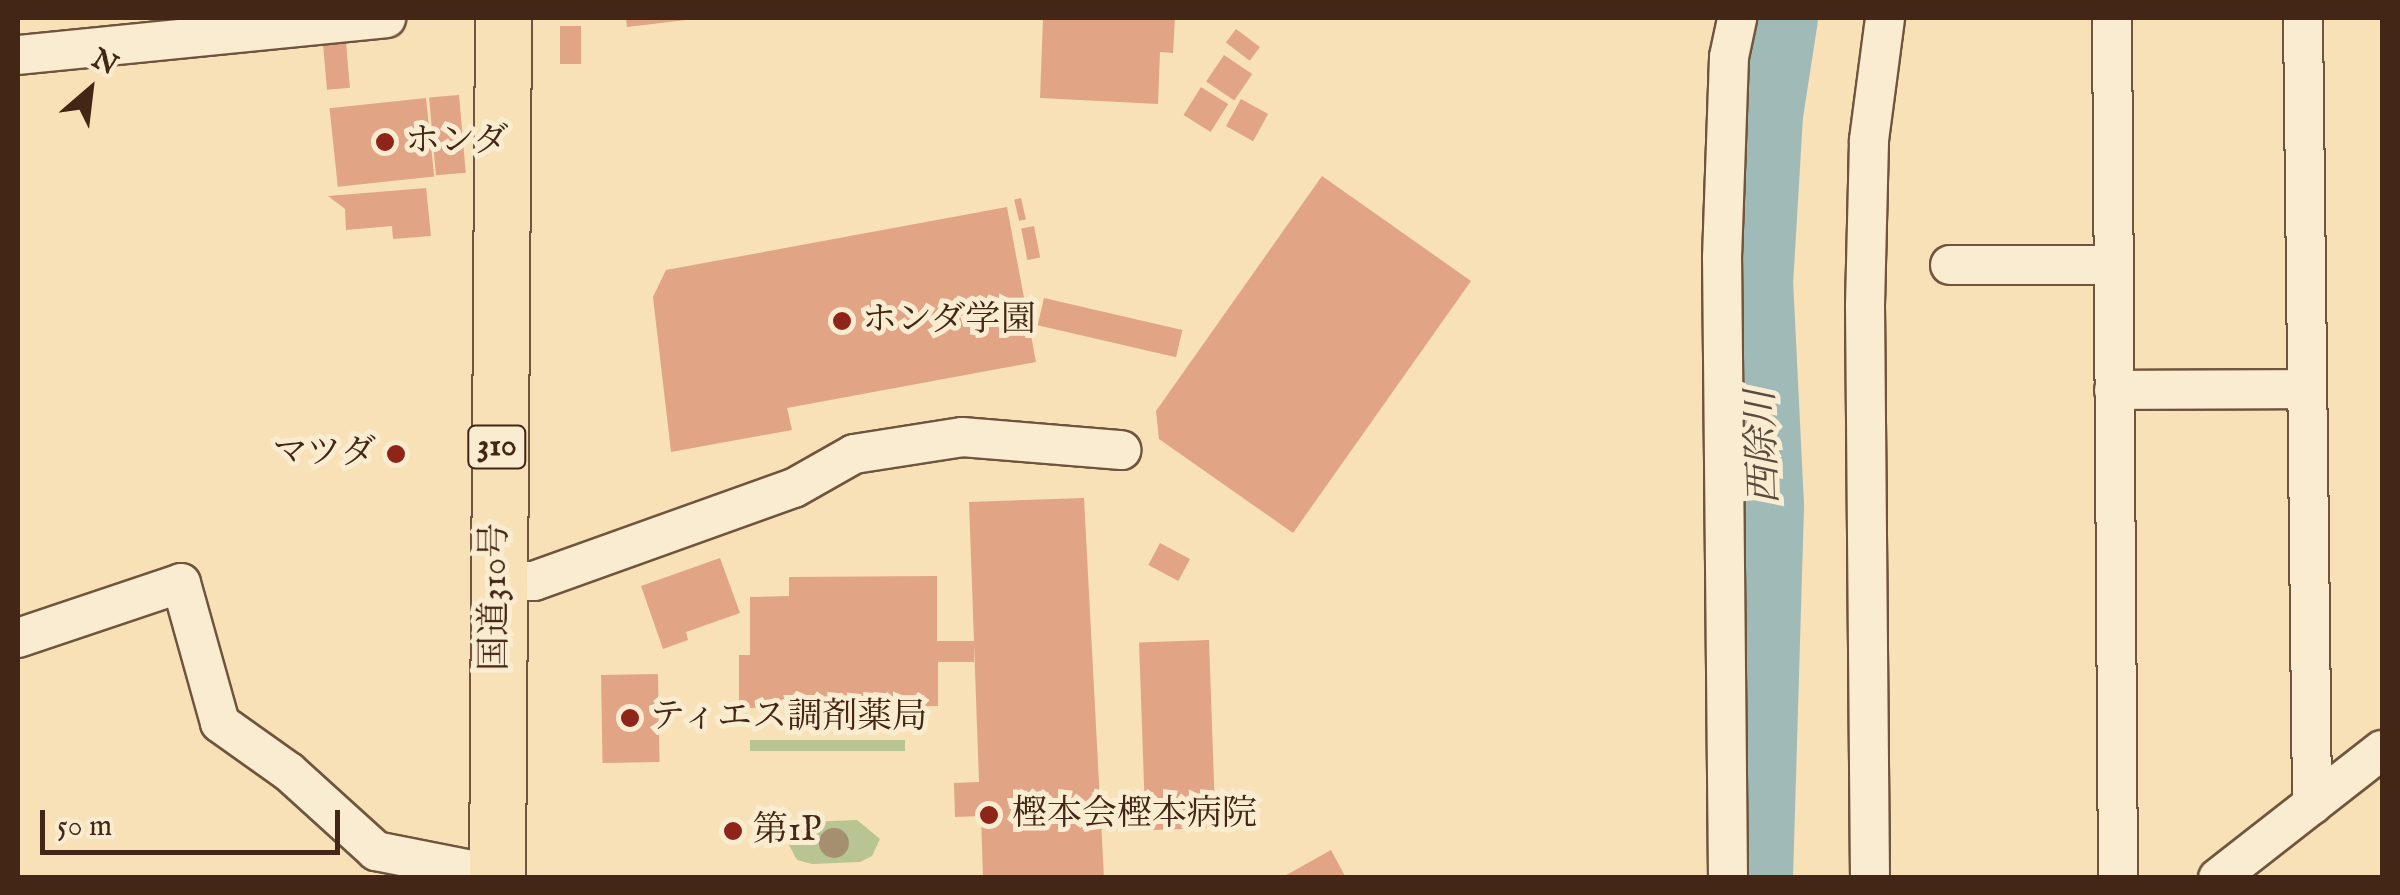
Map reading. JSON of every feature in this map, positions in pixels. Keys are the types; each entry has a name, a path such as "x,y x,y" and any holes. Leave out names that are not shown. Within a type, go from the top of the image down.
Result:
{"highway":[{"name":"国道310号","path":"497,876 495,581 503,18"}],"street":[{"path":"18,55 386,18"},
{"path":"1728,878 1722,258 1729,57 1737,18"},
{"path":"1870,878 1865,305 1869,140 1885,18"},
{"path":"2112,18 2118,878"},
{"path":"2303,18 2312,805"},
{"path":"1950,265 2114,265"},
{"path":"2114,390 2307,389"},
{"path":"495,581 534,580 572,568 794,488 854,454 962,436 1121,450"},
{"path":"18,638 181,582 220,723 290,772 376,851 497,876"},
{"path":"2218,878 2382,750"}],"green space":[{"path":"750,740 905,740 905,751 750,751"},
{"path":"857,820 880,839 872,856 860,862 812,864 797,860 788,843 809,822"}],"building":[{"path":"626,18 686,18 686,20 627,27"},
{"path":"1043,18 1175,18 1173,53 1160,52 1158,104 1040,98"},
{"path":"560,26 581,26 581,64 560,64"},
{"path":"1236,29 1260,47 1250,61 1226,43"},
{"path":"346,43 350,88 327,90 323,45"},
{"path":"1224,55 1252,74 1234,101 1206,82"},
{"path":"1201,87 1228,104 1211,132 1184,115"},
{"path":"459,95 466,173 436,175 429,98"},
{"path":"426,98 434,177 338,187 330,108"},
{"path":"1241,99 1268,114 1253,141 1226,126"},
{"path":"1322,176 1471,281 1293,533 1159,439 1156,411"},
{"path":"426,188 431,236 393,239 392,226 346,230 345,209 328,196"},
{"path":"1021,198 1026,219 1019,221 1014,200"},
{"name":"ホンダ学園","path":"1007,207 1036,362 787,408 792,430 671,452 653,297 666,270"},
{"path":"1034,226 1040,257 1027,260 1021,228"},
{"path":"1044,298 1182,330 1176,357 1038,325"},
{"path":"1084,498 1104,878 983,878 981,816 955,817 954,783 979,782 969,502"},
{"path":"1160,543 1190,559 1178,581 1148,565"},
{"path":"720,558 740,613 686,632 688,640 663,649 641,586"},
{"path":"937,576 937,641 974,641 974,662 938,662 938,706 739,708 739,655 750,655 750,597 789,596 789,577"},
{"path":"1209,640 1216,828 1146,830 1139,642"},
{"name":"ティエス調剤薬局","path":"658,674 660,762 603,763 601,675"},
{"path":"1331,850 1346,878 1281,878"}],"waterway":[{"name":"西除川","path":"1757,878 1768,505 1757,284 1767,115 1782,18"}],"place":[{"name":"ホンダ","path":"385,142"},
{"name":"ホンダ学園","path":"842,321"},
{"name":"マツダ","path":"396,454"},
{"name":"ティエス調剤薬局","path":"630,718"},
{"name":"樫本会樫本病院","path":"989,815"},
{"name":"第1P","path":"733,831"}]}
